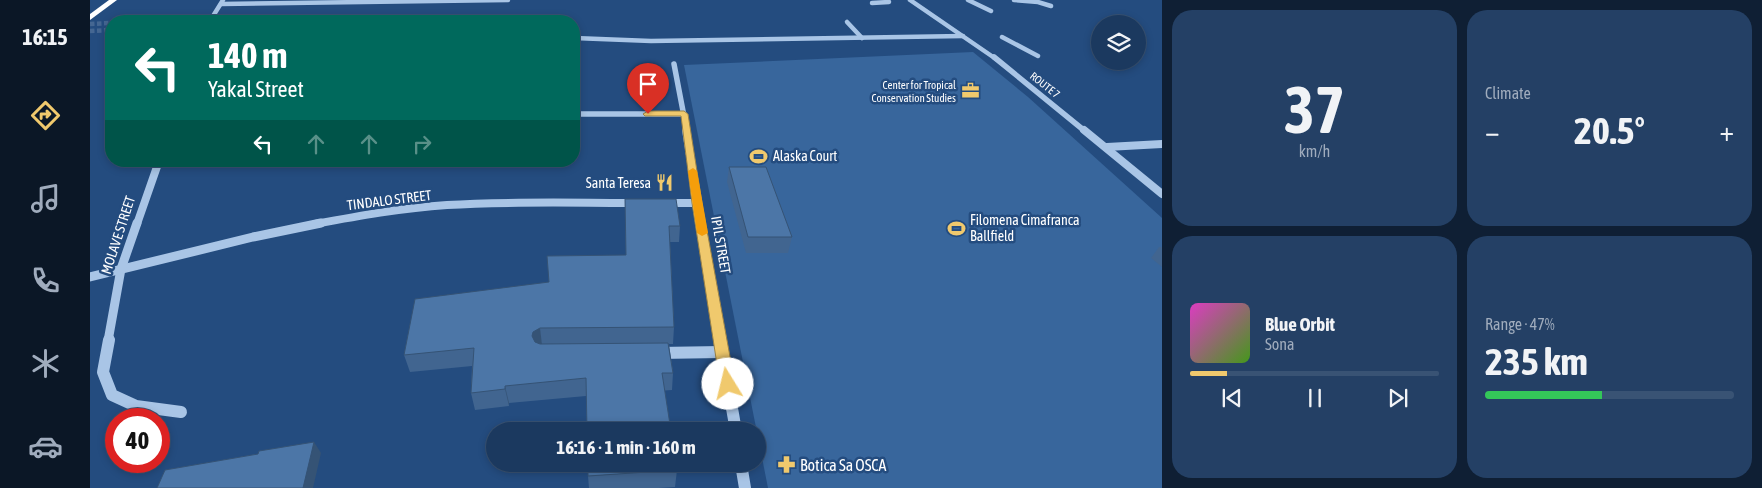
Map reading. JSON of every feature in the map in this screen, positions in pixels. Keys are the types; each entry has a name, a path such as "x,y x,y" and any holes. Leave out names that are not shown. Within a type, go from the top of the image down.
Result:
{"highway":[{"path":"90,18 113,0"}],"street":[{"path":"214,15 222,2 508,0"},
{"path":"872,3 889,2 888,0"},
{"name":"ROUTE 7","path":"910,0 989,53 1107,147 1162,194"},
{"path":"968,0 991,11"},
{"path":"1014,0 1030,1 1051,6"},
{"path":"847,22 862,38"},
{"path":"580,38 651,41 963,36"},
{"path":"1002,37 1038,56"},
{"name":"IPIL STREET","path":"674,64 684,114 697,203 734,422"},
{"path":"580,114 684,114"},
{"path":"1107,147 1162,144"},
{"name":"MOLAVE STREET","path":"158,167 121,269 104,372 112,395 136,406 181,412"},
{"name":"TINDALO STREET","path":"90,277 323,222 417,208 512,202 648,203"},
{"path":"658,203 697,203"},
{"path":"646,353 722,352"},
{"path":"742,472 745,488"}],"shaded area":[{"path":"973,52 1028,97 1162,218 1162,488 768,488 765,472 766,422 755,422 684,65"}],"building":[{"path":"729,167 766,167 792,237 748,237"},
{"path":"625,199 676,199 680,226 669,226 674,327 540,328 533,332 532,336 535,342 540,344 668,343 673,373 662,373 670,422 587,422 586,378 505,386 505,389 471,393 474,348 404,355 415,299 549,282 547,256 626,255"},
{"path":"314,442 303,488 157,488 164,473 170,473 170,469 258,454 259,451"},
{"path":"588,472 647,472 588,476"}],"tunnel":[{"path":"90,24 105,23"},
{"path":"90,31 105,30"}],"slow traffic":[{"path":"693,171 702,233"}],"place":[{"name":"Center for Tropical Conservation Studies","path":"970,91"},
{"name":"Alaska Court","path":"759,156"},
{"name":"Santa Teresa","path":"665,183"},
{"name":"Filomena Cimafranca Ballfield","path":"956,228"},
{"name":"Botica Sa OSCA","path":"786,465"}],"route":[{"path":"648,114 684,114 728,384"}]}
